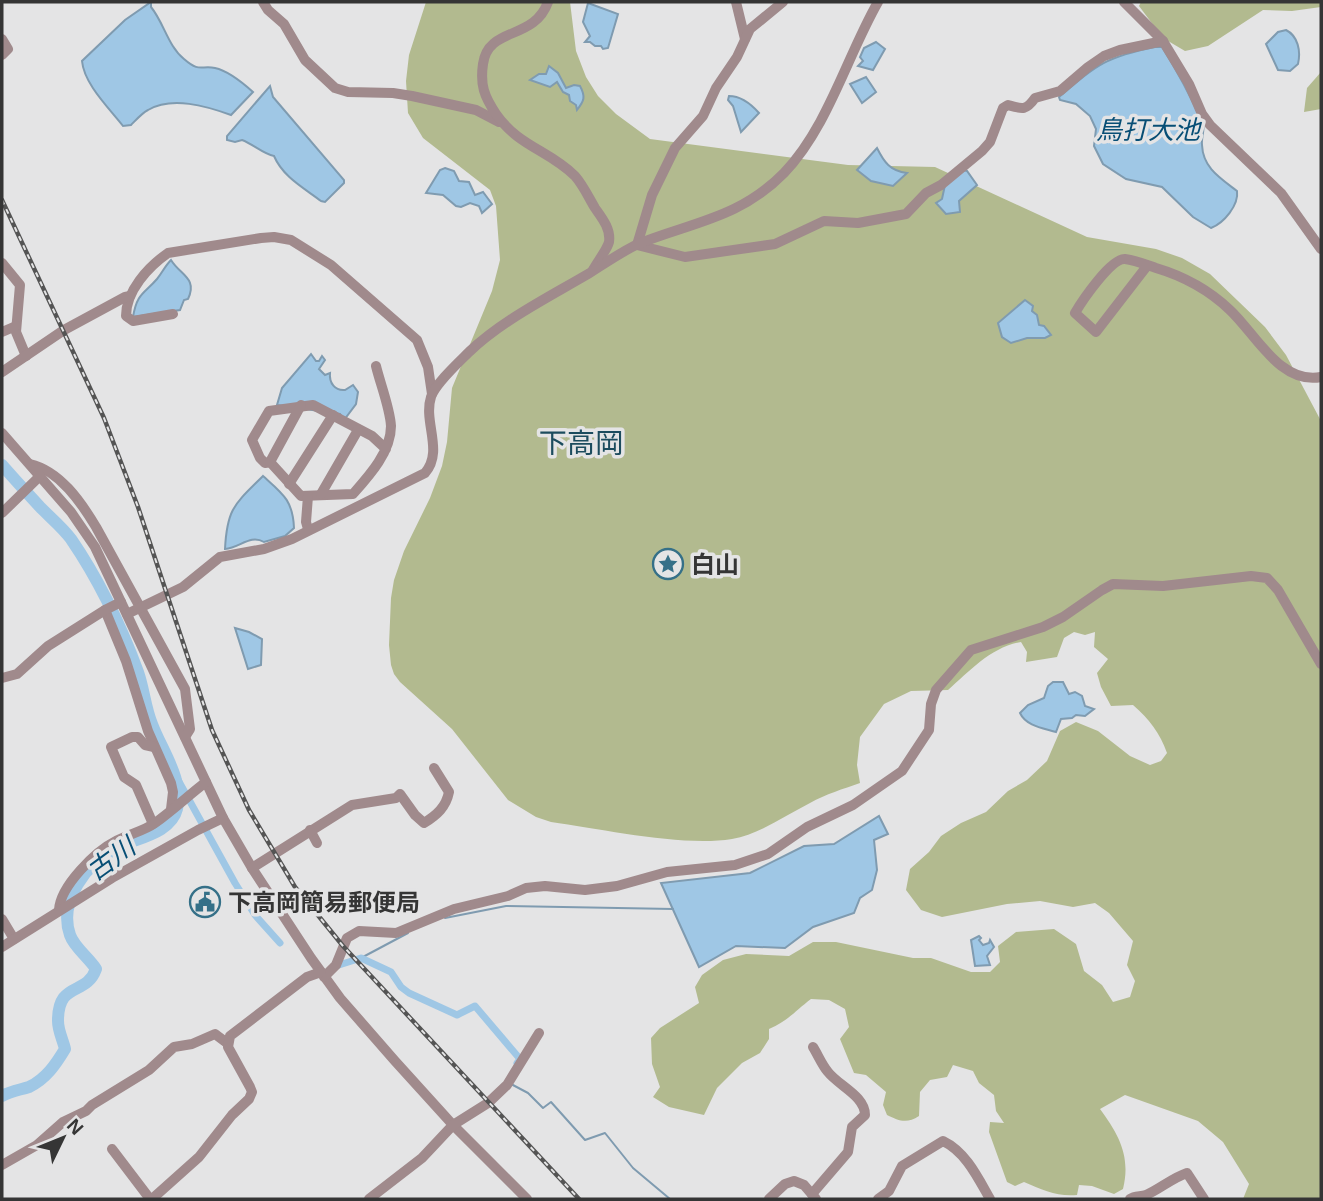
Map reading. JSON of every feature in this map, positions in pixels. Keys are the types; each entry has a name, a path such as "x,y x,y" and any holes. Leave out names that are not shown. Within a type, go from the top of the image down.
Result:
{"street":[{"path":"263,2 284,24 305,60 335,88 348,92 393,93 476,110 493,118 576,177 608,230 609,244 592,272"},
{"path":"506,128 484,96 481,87 485,53 497,39 510,36 535,23 545,12 548,2"},
{"path":"736,2 745,39"},
{"path":"636,245 674,148 703,116 750,29 783,2"},
{"path":"432,394 468,353 521,313 636,245 726,214 764,191 785,171 817,127 878,2"},
{"path":"1124,2 1163,41 1210,125 1281,192 1321,249"},
{"path":"2,39 8,49 2,54"},
{"path":"636,245 685,257 775,244 824,221 858,223 906,214 926,193 941,185 982,151 990,142 1003,108 1008,105 1024,109 1029,107 1035,98 1060,91 1088,66 1104,56 1163,41"},
{"path":"127,614 183,587 220,557 264,549 292,539 425,473 434,457 429,410 432,394 428,367 417,340 331,265 284,238 261,238 168,253 156,261 130,296 126,316 129,320 173,314"},
{"path":"1147,266 1096,332 1075,313 1092,287 1118,260 1125,259 1182,277 1230,310 1282,366 1296,373 1321,377"},
{"path":"2,263 20,285 16,332 26,356"},
{"path":"2,372 64,330 130,296"},
{"path":"2,332 16,326"},
{"path":"270,462 297,494 353,494 374,469 386,449 391,426 376,366"},
{"path":"270,462 265,463 260,458 252,440 269,411 301,405 313,405 333,415 372,436 386,449"},
{"path":"270,462 301,405"},
{"path":"289,484 333,415"},
{"path":"321,494 358,430"},
{"path":"2,433 84,530 112,606 126,661 155,747 171,783 172,809"},
{"path":"30,464 47,469 86,510 142,607 185,689 190,729 185,737"},
{"path":"2,513 40,476"},
{"path":"308,496 308,529"},
{"path":"227,1043 234,1032 307,977 322,974 336,965 346,939 359,931 396,933 454,909 499,899 526,888 545,886 585,890 617,886 667,872 735,865 768,854 807,827 853,804 902,771 929,730 931,704 936,690 971,650 977,646 1017,637 1053,622 1113,584 1163,586 1251,576 1267,578 1278,590 1321,664"},
{"path":"112,606 127,614 223,818 322,974 453,1125 527,1199"},
{"path":"2,678 17,674 48,646 112,606"},
{"path":"153,824 136,785 124,777 111,747 138,737 145,745 155,747"},
{"path":"252,867 352,805 396,799 400,794 424,823 435,816 447,802 449,792 434,768"},
{"path":"61,909 64,893 75,877 96,856 114,842 153,824 206,782"},
{"path":"2,947 61,909 223,818"},
{"path":"310,830 317,843"},
{"path":"2,919 14,939"},
{"path":"369,1199 422,1158 453,1125 488,1102 508,1083 539,1033"},
{"path":"2,1165 37,1145 63,1122 86,1111 149,1070 174,1047 192,1044 215,1034 227,1043 250,1087 249,1099 232,1115 199,1157 151,1199 112,1149"},
{"path":"769,1199 785,1184 794,1181 804,1185 814,1196 848,1152 852,1127 865,1115 858,1099 827,1070 813,1047"},
{"path":"878,1199 889,1191 902,1166 943,1141 952,1145 965,1158 990,1199"},
{"path":"1130,1199 1145,1195 1187,1173 1204,1199"}],"green space":[{"path":"426,2 570,2 576,51 586,77 598,96 616,114 650,139 848,165 935,167 1087,237 1156,249 1182,258 1210,274 1265,327 1286,355 1321,421 1321,1199 1243,1199 1249,1184 1223,1142 1198,1121 1125,1095 1100,1109 1122,1146 1125,1166 1123,1189 1114,1194 1092,1186 1079,1185 1077,1195 1063,1195 1024,1182 1015,1186 1007,1182 989,1132 990,1122 1004,1123 996,1111 994,1095 979,1083 973,1071 953,1065 947,1077 930,1080 920,1092 919,1116 903,1121 895,1119 887,1115 883,1105 886,1092 866,1075 854,1073 840,1039 849,1027 845,1009 829,1000 811,999 769,1029 769,1039 760,1053 742,1063 717,1088 704,1115 669,1107 653,1097 660,1087 652,1064 651,1038 660,1028 699,1003 695,987 702,975 723,960 746,954 789,956 813,942 836,942 913,958 931,958 971,972 990,972 1000,962 998,946 1016,932 1054,929 1076,944 1084,971 1102,985 1113,1002 1130,997 1135,981 1127,965 1133,941 1109,913 1095,903 1073,907 1040,901 1007,904 942,917 921,910 906,890 910,869 929,852 941,836 986,812 1008,791 1027,780 1047,761 1060,731 1076,722 1098,731 1130,756 1150,765 1161,761 1167,753 1153,727 1133,705 1111,706 1097,673 1108,659 1094,647 1095,632 1085,635 1074,632 1064,638 1057,657 1026,662 1027,652 1021,642 991,654 948,690 911,691 884,704 860,737 857,765 860,783 822,797 763,829 742,837 690,841 618,833 551,822 536,817 508,800 452,729 400,682 391,665 389,645 394,580 442,466 452,388 492,291 500,260 496,206 490,190 423,138 408,113 406,81 409,55"},
{"path":"1141,2 1321,2 1321,7 1292,11 1263,10 1208,46 1185,51 1163,38 1139,6"},
{"path":"1321,72 1321,109 1304,112 1307,88"}],"water":[{"path":"151,2 151,7 170,41 184,59 197,67 215,68 225,72 253,92 231,115 189,104 168,104 148,110 131,125 123,126 98,95 87,78 82,61 125,20"},
{"path":"588,3 618,14 608,48 603,49 585,42 590,36 583,22"},
{"path":"1286,30 1296,40 1299,49 1298,64 1290,71 1278,70 1266,44 1278,32"},
{"path":"876,42 885,49 873,70 858,66 863,61 860,57 864,48"},
{"name":"鳥打大池","path":"1162,47 1168,56 1203,124 1203,153 1209,166 1237,191 1236,202 1230,213 1211,228 1193,217 1162,187 1126,179 1103,164 1094,146 1096,129 1090,116 1076,104 1060,100 1059,97 1102,64"},
{"path":"549,66 558,73 566,88 580,86 583,99 577,110 569,95 563,92 557,82 550,87 530,80 539,74 546,74"},
{"path":"866,77 876,92 862,103 850,84"},
{"path":"270,86 273,97 344,180 325,202 288,176 274,156 242,140 227,140 227,136"},
{"path":"729,96 746,101 759,113 741,132 733,106 728,100"},
{"path":"877,148 888,165 907,173 893,186 871,181 857,170"},
{"path":"445,168 454,171 459,181 469,182 475,195 483,192 492,204 482,213 479,206 470,203 456,206 443,195 426,193 440,170"},
{"path":"963,170 967,171 977,185 959,201 960,212 946,214 936,203 942,199 945,185"},
{"path":"171,260 189,281 191,292 188,299 184,300 180,310 133,317 139,298"},
{"path":"1025,300 1033,306 1032,311 1037,315 1039,325 1044,326 1051,335 1011,343 1002,337 998,323"},
{"path":"311,354 316,361 322,356 325,360 319,369 325,375 330,373 333,386 345,390 353,385 358,392 356,404 344,420 340,414 277,405 282,388"},
{"path":"263,476 289,504 294,528 285,536 264,542 249,540 225,549 228,524 234,508"},
{"path":"235,628 262,639 261,665 248,669"},
{"path":"1053,682 1063,682 1069,694 1075,692 1082,696 1085,706 1094,709 1085,716 1076,715 1061,719 1056,732 1031,724 1020,713 1028,705 1044,698 1048,686"},
{"path":"879,816 888,834 874,840 877,870 872,890 860,898 854,913 813,927 785,948 736,946 699,967 661,883 750,873 804,846 834,844"},
{"path":"979,936 983,945 990,940 994,947 987,956 990,965 975,966 971,940"}],"waterway":[{"name":"古川","path":"2,465 68,535 100,587 138,672 150,718 175,776 178,798 177,809 168,824 106,855 95,863 78,884 68,909 67,922 75,944 96,969 86,983 67,994 59,1008 58,1021 65,1049 54,1066 35,1084 2,1096"},
{"path":"177,778 235,883 255,915 280,943"},
{"path":"445,918 506,906 673,909"},
{"path":"361,958 408,933"},
{"path":"339,965 361,958 391,972 401,987 409,993 457,1015 475,1006 520,1059 517,1063"},
{"path":"511,1084 528,1093 543,1108 551,1102 585,1140 605,1133 633,1168 670,1199"}],"railway":[{"path":"2,200 104,418 138,507 212,730 249,810 295,887 343,946 579,1199"}],"place":[{"name":"白山","path":"668,564"},
{"name":"下高岡簡易郵便局","path":"205,902"}],"district":[{"name":"下高岡","path":"581,443"}]}
